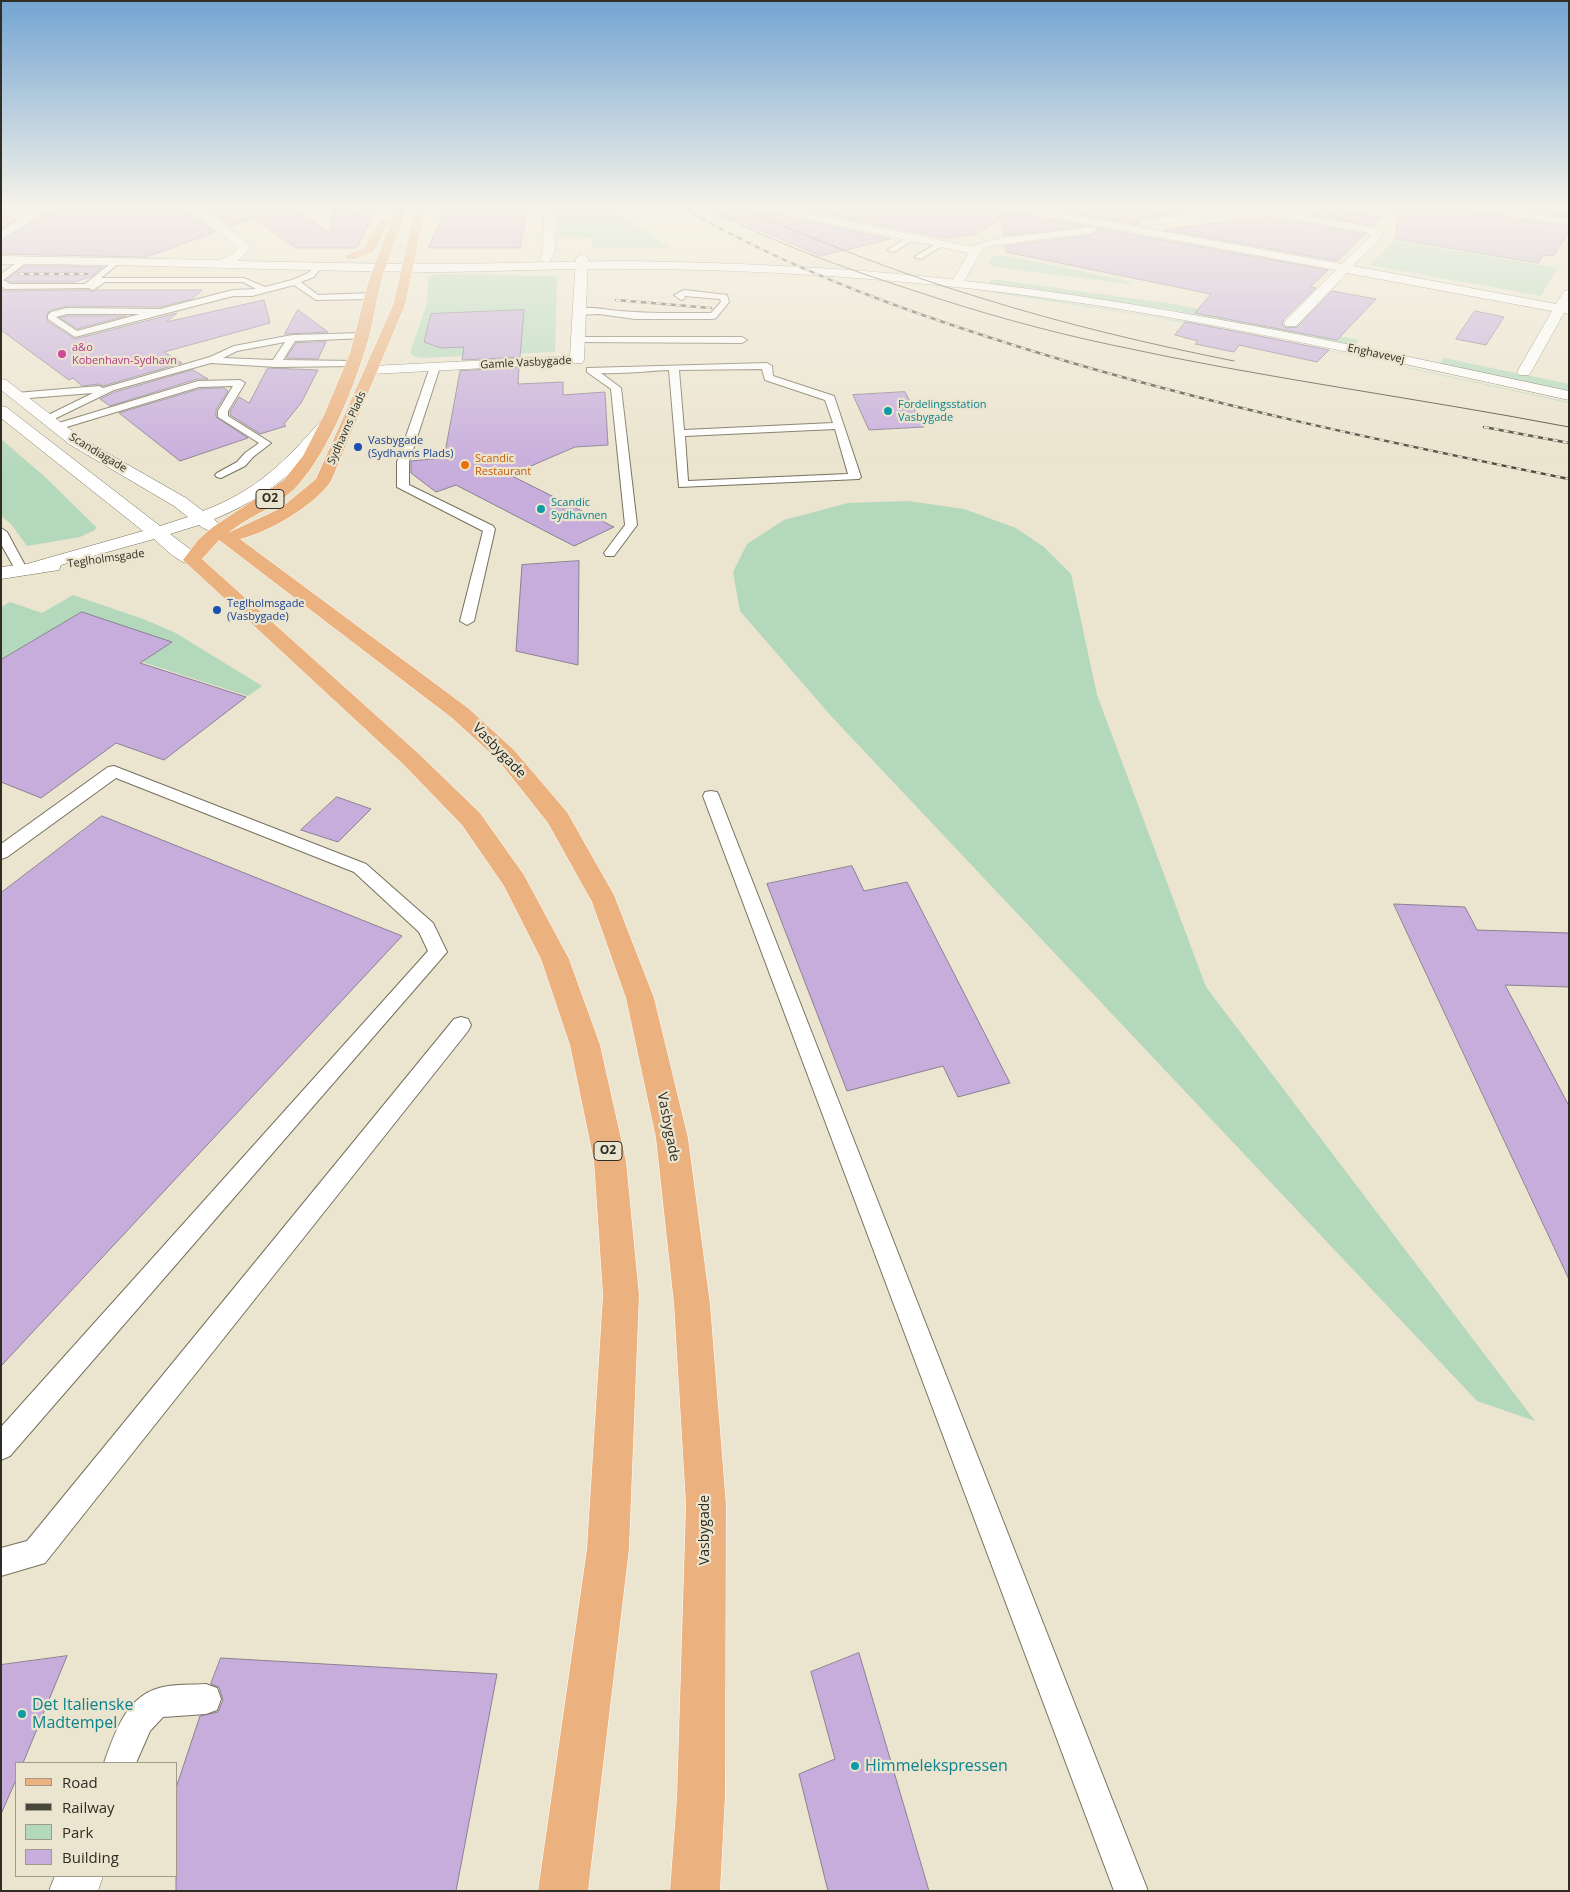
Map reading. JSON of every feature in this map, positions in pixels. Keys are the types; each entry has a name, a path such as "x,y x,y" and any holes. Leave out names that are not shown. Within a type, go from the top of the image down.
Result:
{"main road":[{"name":"Sydhavns Plads","path":"204,544 287,512 323,481 372,370 399,305 401,294"},
{"name":"Sydhavns Plads","path":"329,420 354,364 363,336 372,296"},
{"name":"O2","path":"329,420 303,469 291,483 204,544 471,819 515,882 555,959 585,1045 610,1161 621,1295 608,1549 563,1891"},
{"name":"Vasbygade","path":"204,544 460,713 506,755 558,818 606,902 640,998 672,1138 692,1304 706,1505 701,1797 695,1891"}],"street":[{"name":"Gamle Vasbygade","path":"372,370 577,360 580,294"},
{"name":"Enghavevej","path":"1051,294 1158,311 1569,396"},
{"name":"Enghavevej","path":"1128,294 1291,323 1542,376"},
{"path":"1291,323 1320,294"},
{"path":"1481,294 1565,310"},
{"path":"1524,372 1565,310 1569,294"},
{"path":"1392,358 1402,347"},
{"name":"Scandiagade","path":"1,383 75,441 180,502 200,517 204,544 157,532 3,413"},
{"name":"Teglholmsgade","path":"1,573 28,568 157,532 240,500 275,478 299,456 329,420"},
{"name":"Teglholmsgade","path":"28,568 94,563 204,544"},
{"path":"73,1891 79,1877"}],"lane":[{"path":"160,312 67,311 58,312 51,317 75,334 160,312 227,294"},
{"path":"244,302 269,294"},
{"path":"312,294 323,298 372,296"},
{"path":"680,294 678,295 681,297"},
{"path":"579,312 599,311 635,316 713,316 725,302 724,297 697,294"},
{"path":"16,396 110,388 211,360 234,350 292,338 363,336"},
{"path":"276,364 292,338"},
{"path":"578,340 742,340"},
{"path":"211,360 276,364 354,364"},
{"path":"577,360 616,388 632,525 610,553"},
{"path":"591,370 628,371 644,368 767,366 768,378 830,398 854,477 682,485 674,368"},
{"path":"436,367 403,462 403,487 489,530 467,621"},
{"path":"159,374 182,389"},
{"path":"51,423 198,384 240,382 223,411 223,417 266,443 250,454 241,464 221,475"},
{"path":"51,423 110,388"},
{"path":"679,433 838,426"},
{"path":"1,532 28,568"},
{"path":"1,853 114,771 360,868 426,928 438,952 1,1447"},
{"path":"711,796 1131,1891"},
{"path":"1,1562 35,1552 461,1024"},
{"path":"120,1762 133,1728 146,1712 159,1703 206,1699"}],"green space":[{"path":"427,294 557,294 555,352 421,358 413,356 410,352 427,303"},
{"path":"1004,294 1018,294 1207,325 1393,364 1154,317"},
{"path":"1063,294 1103,294 1173,304 1359,340 1354,346 1168,309"},
{"path":"1444,358 1569,384 1569,392 1440,364"},
{"path":"1407,368 1569,402 1569,403"},
{"path":"1,439 44,476 96,527 95,530 80,537 27,546 11,524 1,516"},
{"path":"908,501 964,509 1016,528 1044,547 1071,574 1097,695 1206,987 1535,1421 1477,1401 831,716 740,611 733,572 747,544 784,520 848,503"},
{"path":"73,595 143,619 174,632 262,686 248,696 142,662 171,642 82,612 1,660 1,607 10,602 42,613"}],"building":[{"path":"1,294 197,294 192,299 160,307 67,306 51,310 47,314 47,321 75,339 177,313 166,322 264,300 270,323 164,352 182,363 103,386 99,384 82,386 73,378 69,380 1,330"},
{"path":"1211,294 1310,294 1284,319 1282,324 1286,328 1297,327 1329,294 1350,294 1376,299 1337,340 1195,313"},
{"path":"298,310 328,332 285,334"},
{"path":"524,310 520,357 462,360 464,347 441,348 424,342 431,314"},
{"path":"1475,311 1504,317 1486,345 1456,339"},
{"path":"67,316 126,316 77,329 60,318"},
{"path":"1186,322 1329,350 1317,362 1239,345 1234,352 1195,344 1198,341 1175,335"},
{"path":"326,342 318,359 286,358 296,343"},
{"path":"268,368 318,370 301,403 284,424 286,426 260,434 230,415 230,412 239,397 249,403"},
{"name":"Scandic Sydhavnen","path":"519,368 518,384 563,382 563,395 605,392 608,445 575,447 510,475 614,527 574,546 456,485 436,492 411,473 411,461 444,458 460,371"},
{"path":"193,370 208,379 197,379 110,406 100,399 115,392"},
{"path":"224,388 228,391 216,410 216,417 248,438 180,461 119,413 199,389"},
{"name":"Fordelingsstation Vasbygade","path":"905,392 924,427 869,430 853,395"},
{"path":"579,561 578,665 516,651 522,565"},
{"path":"82,612 172,642 140,663 246,697 164,760 116,743 41,798 1,782 1,660"},
{"path":"337,797 371,809 338,842 301,830"},
{"path":"102,816 402,936 1,1366 1,893"},
{"path":"852,866 864,891 907,882 1010,1083 958,1097 943,1066 847,1091 767,884"},
{"path":"1394,904 1465,907 1477,930 1569,933 1569,987 1505,985 1569,1106 1569,1279"},
{"name":"Himmelekspressen","path":"859,1653 929,1891 828,1891 799,1774 835,1759 811,1672"},
{"name":"Det Italienske Madtempel","path":"67,1656 23,1762 15,1762 15,1782 1,1814 1,1665"},
{"path":"221,1658 497,1674 456,1891 176,1891 176,1877 178,1877 178,1782 200,1716 218,1712 223,1700 219,1687 211,1684"}],"tram line":[{"path":"926,294 1087,340 1169,357 1569,427"},
{"path":"970,294 1107,333 1234,361"}],"railway":[{"path":"867,294 946,323 1039,353 1170,390 1236,407 1436,452 1569,479"},
{"path":"616,300 711,308"},
{"path":"1484,427 1569,443"}],"place":[{"name":"a&o Kobenhavn-Sydhavn","path":"62,354"},
{"name":"Fordelingsstation Vasbygade","path":"888,411"},
{"name":"Vasbygade (Sydhavns Plads)","path":"358,447"},
{"name":"Scandic Restaurant","path":"465,465"},
{"name":"Scandic Sydhavnen","path":"541,509"},
{"name":"Teglholmsgade (Vasbygade)","path":"217,610"},
{"name":"Det Italienske Madtempel","path":"22,1714"},
{"name":"Himmelekspressen","path":"855,1766"}]}
